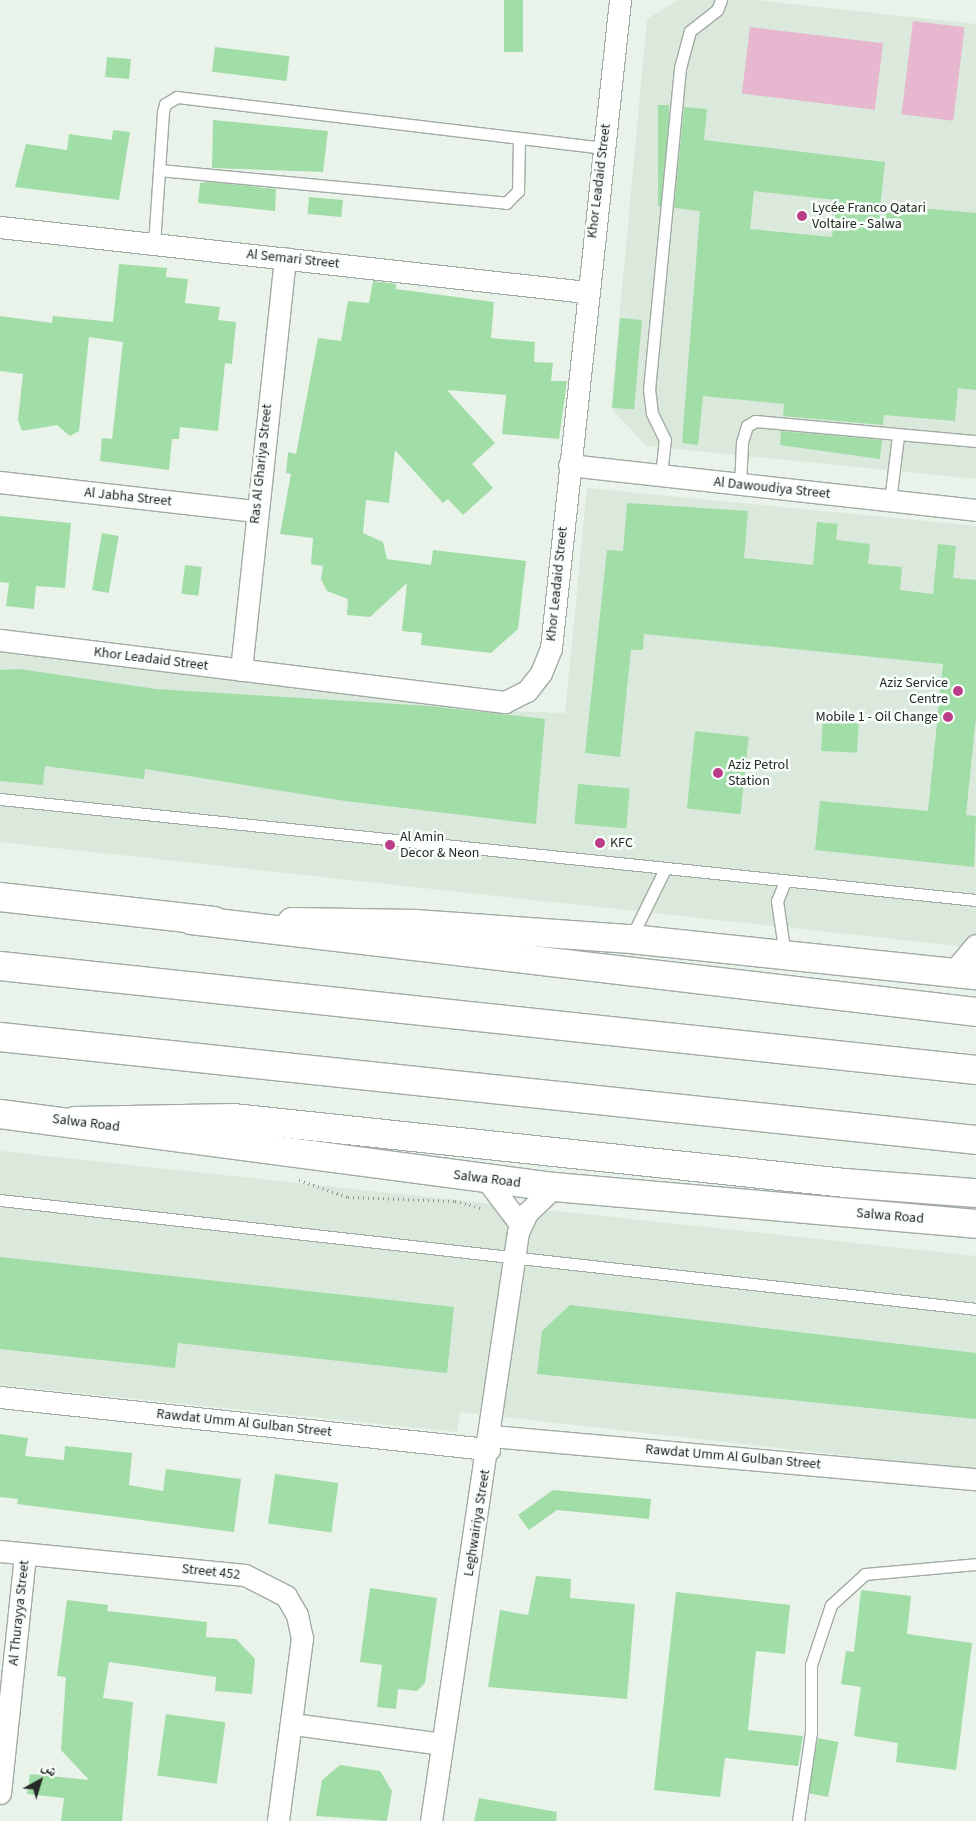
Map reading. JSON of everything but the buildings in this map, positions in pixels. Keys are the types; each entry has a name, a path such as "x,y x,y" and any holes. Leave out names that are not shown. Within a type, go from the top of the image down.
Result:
{"main road":[{"path":"0,897 976,1012"},
{"path":"191,920 415,924 631,938 964,974"},
{"path":"0,966 976,1070"},
{"path":"0,1037 976,1140"},
{"name":"Salwa Road","path":"0,1114 75,1121 554,1187 976,1224"},
{"path":"75,1121 234,1118 845,1183 976,1193"}],"street":[{"name":"Khor Leadaid Street","path":"0,640 505,702 527,691 541,673 551,648 586,292 620,0"},
{"name":"Al Semari Street","path":"0,227 586,292"},
{"name":"Ras Al Ghariya Street","path":"241,670 256,511 285,258"},
{"name":"Al Dawoudiya Street","path":"569,465 976,510"},
{"name":"Al Jabha Street","path":"0,482 256,511"},
{"path":"964,974 976,945"},
{"path":"486,1179 520,1224 554,1187"},
{"name":"Leghwairiya Street","path":"431,1821 490,1442 520,1224"},
{"name":"Rawdat Umm Al Gulban Street","path":"0,1397 490,1442 976,1479"},
{"name":"Street 452","path":"0,1551 246,1575 267,1582 286,1596 297,1615 302,1638 293,1724 278,1821"},
{"name":"Al Thurayya Street","path":"0,1793 25,1554"},
{"path":"293,1724 442,1744"}],"lane":[{"path":"661,476 665,440 652,413 649,390 680,68 690,31 717,10 721,0"},
{"path":"154,244 163,112 165,104 177,97 603,148"},
{"path":"160,170 506,203 518,191 519,139"},
{"path":"740,485 742,442 746,426 755,421 976,442"},
{"path":"890,501 898,436"},
{"path":"0,799 976,900"},
{"path":"631,938 666,869"},
{"path":"785,881 777,901 785,955"},
{"path":"0,1200 514,1259 976,1309"},
{"path":"798,1821 811,1732 811,1666 831,1605 865,1574 976,1564"}],"shaded area":[{"name":"Lycée Franco Qatari Voltaire - Salwa","path":"678,0 756,0 976,24 976,479 646,446 611,408 647,19"},
{"path":"913,21 965,27 953,121 902,114"},
{"path":"750,27 883,43 875,110 742,94"},
{"path":"587,488 976,526 976,948 0,842 0,653 512,711 565,713"},
{"path":"0,1151 976,1256 976,1470 460,1412 457,1432 0,1385"}],"place":[{"name":"Lycée Franco Qatari Voltaire - Salwa","path":"802,216"},
{"name":"Aziz Service Centre","path":"958,691"},
{"name":"Mobile 1 - Oil Change","path":"948,717"},
{"name":"Aziz Petrol Station","path":"718,773"},
{"name":"KFC","path":"600,843"},
{"name":"Al Amin Decor & Neon","path":"390,845"}]}
